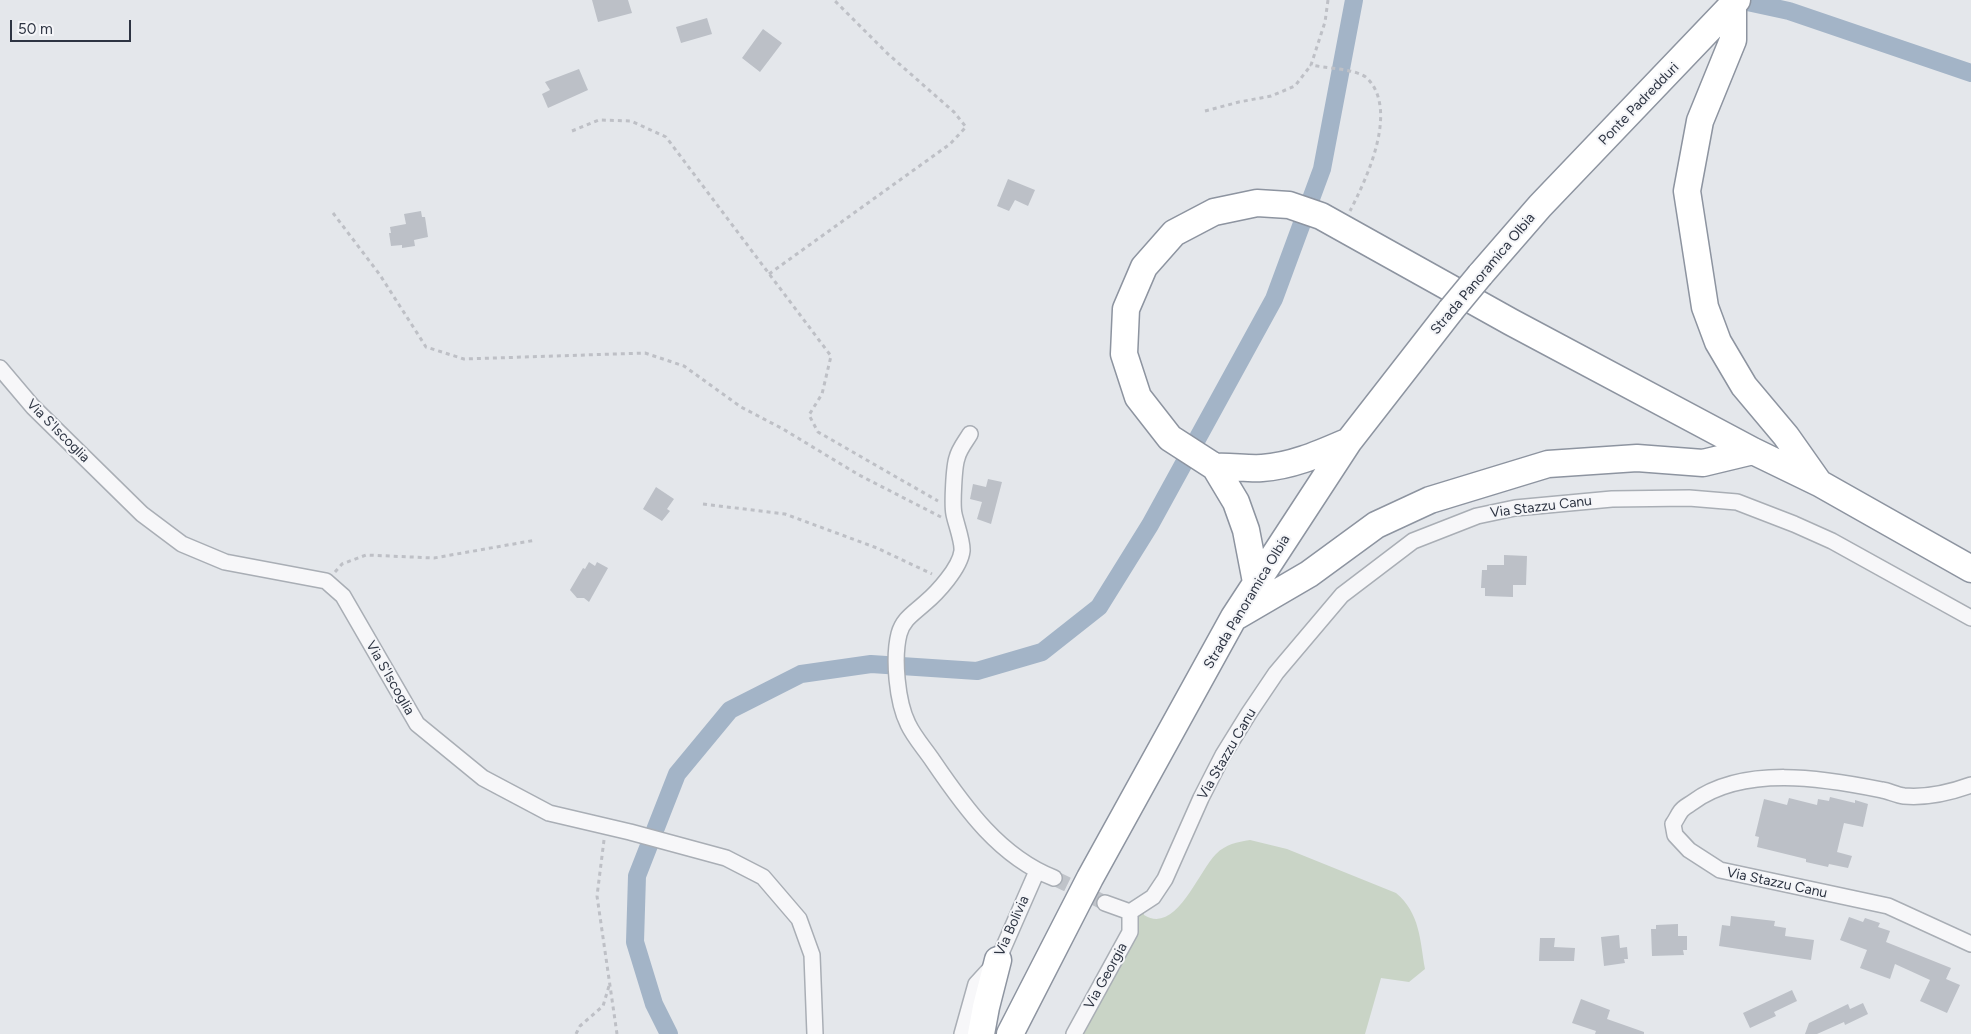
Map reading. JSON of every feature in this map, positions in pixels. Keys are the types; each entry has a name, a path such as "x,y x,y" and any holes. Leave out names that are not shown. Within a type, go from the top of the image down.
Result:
{"highway":[{"name":"Ponte Padredduri","path":"1540,206 1735,2"},
{"path":"1735,2 1733,40 1700,121 1687,191 1705,307 1718,342 1744,386 1786,436 1819,483"},
{"path":"1256,582 1246,530 1236,502 1208,463 1170,438 1138,397 1124,354 1126,309 1144,267 1174,233 1214,212 1256,203 1288,205 1331,222 1511,322 1753,451 1819,483 1971,569"},
{"name":"Strada Panoramica Olbia","path":"1010,1034 1090,878 1234,617 1256,582 1349,441 1480,275 1540,206"},
{"path":"1208,463 1262,468 1289,464 1349,441"},
{"path":"1234,617 1309,574 1376,525 1430,500 1548,464 1637,458 1703,463 1753,451"},
{"path":"981,1034 998,960"}],"street":[{"name":"Via S'Iscoglia","path":"0,368 33,407 142,514 182,544 225,562 326,581 343,596 417,724 483,778 549,813 630,832 726,858 763,877 800,919 812,955 815,1034"},
{"path":"970,434 957,458 953,511 962,551 955,568 946,581 926,603 908,616 899,634 896,684 907,723 978,823 1005,848 1037,871 1054,878"},
{"name":"Via Stazzu Canu","path":"1130,912 1152,897 1165,879 1201,798 1223,755 1249,713 1276,673 1342,595 1413,541 1477,516 1514,508 1612,499 1689,498 1737,502 1794,524 1832,542 1971,618"},
{"name":"Via Stazzu Canu","path":"1971,785 1931,796 1902,796 1883,790 1824,780 1748,779 1725,785 1704,794 1681,810 1673,824 1675,835 1689,850 1720,870 1888,906 1971,944"},
{"name":"Via Bolivia","path":"962,1034 976,984 998,960 1037,871"},
{"path":"1104,903 1130,912"},
{"name":"Via Georgia","path":"1074,1034 1130,932 1130,912"}],"path":[{"path":"769,274 950,144 966,127 954,112 888,54 834,0"},
{"path":"1206,111 1271,96 1295,86 1311,65 1325,22 1328,0"},
{"path":"1311,65 1353,72 1366,78 1378,97 1380,128 1372,165 1331,222"},
{"path":"572,131 599,120 631,121 666,137 831,356 822,394 809,415 818,432 953,511"},
{"path":"333,213 380,275 426,347 464,359 645,353 684,366 741,407 783,429 859,475 956,526"},
{"path":"703,504 785,514 877,548 946,581"},
{"path":"326,581 342,564 366,555 434,558 536,540"},
{"path":"606,827 597,896 617,1034"},
{"path":"576,1034 580,1026 603,1006 609,986"}],"green space":[{"path":"1250,840 1287,849 1396,893 1410,909 1418,928 1425,969 1409,982 1381,978 1365,1034 1084,1034 1104,995 1129,921 1144,910 1144,915 1156,919 1166,916 1185,899 1216,854 1228,846"}],"building":[{"path":"592,0 628,0 632,13 598,22"},
{"path":"707,18 712,34 681,43 676,27"},
{"path":"763,29 782,43 760,72 742,58"},
{"path":"579,69 588,90 548,108 542,94 550,90 545,82"},
{"path":"1008,179 1035,190 1028,206 1015,200 1009,211 997,206"},
{"path":"421,211 422,217 425,217 428,237 414,240 415,246 402,248 402,245 391,246 390,227 406,224 404,214"},
{"path":"988,479 1002,482 991,524 977,519 982,502 970,499 973,484 986,487"},
{"path":"656,487 674,499 667,509 670,511 662,521 643,509"},
{"path":"1504,555 1527,556 1526,585 1513,585 1513,597 1485,596 1485,588 1481,588 1482,570 1487,570 1487,565 1504,565"},
{"path":"589,562 595,566 597,562 608,568 589,602 584,598 577,598 570,590 583,568 585,569"},
{"path":"1830,797 1855,803 1855,800 1868,804 1863,827 1844,823 1837,852 1852,856 1848,868 1829,864 1828,867 1806,862 1806,859 1757,847 1759,837 1755,836 1764,799 1787,805 1789,798 1817,805 1818,799 1829,801"},
{"path":"1731,916 1775,921 1774,926 1786,928 1785,936 1814,940 1811,960 1719,946 1722,925 1730,926"},
{"path":"1849,917 1863,922 1865,918 1880,923 1878,927 1890,931 1886,942 1951,968 1946,979 1960,985 1947,1013 1920,1001 1930,980 1895,964 1890,979 1860,968 1867,950 1840,940"},
{"path":"1678,924 1678,936 1687,936 1687,950 1683,950 1684,955 1652,956 1651,929 1656,929 1656,925"},
{"path":"1619,935 1620,948 1627,947 1628,959 1624,959 1625,963 1604,966 1601,937"},
{"path":"1540,938 1555,938 1554,947 1575,948 1574,961 1539,961"},
{"path":"1792,990 1797,1001 1774,1012 1776,1016 1750,1028 1743,1013"},
{"path":"1581,999 1610,1010 1607,1019 1644,1032 1644,1034 1595,1034 1596,1031 1572,1023"},
{"path":"1863,1003 1868,1014 1845,1025 1844,1022 1817,1034 1805,1034 1809,1023 1848,1004 1850,1009"}],"waterway":[{"path":"669,1034 654,1004 635,942 637,876 677,774 730,710 801,674 871,664 977,671 1042,652 1099,607 1150,525 1274,299 1322,169 1354,0"},
{"path":"1738,0 1789,11 1971,73"}],"tunnel":[{"path":"1054,878 1105,903"}]}
